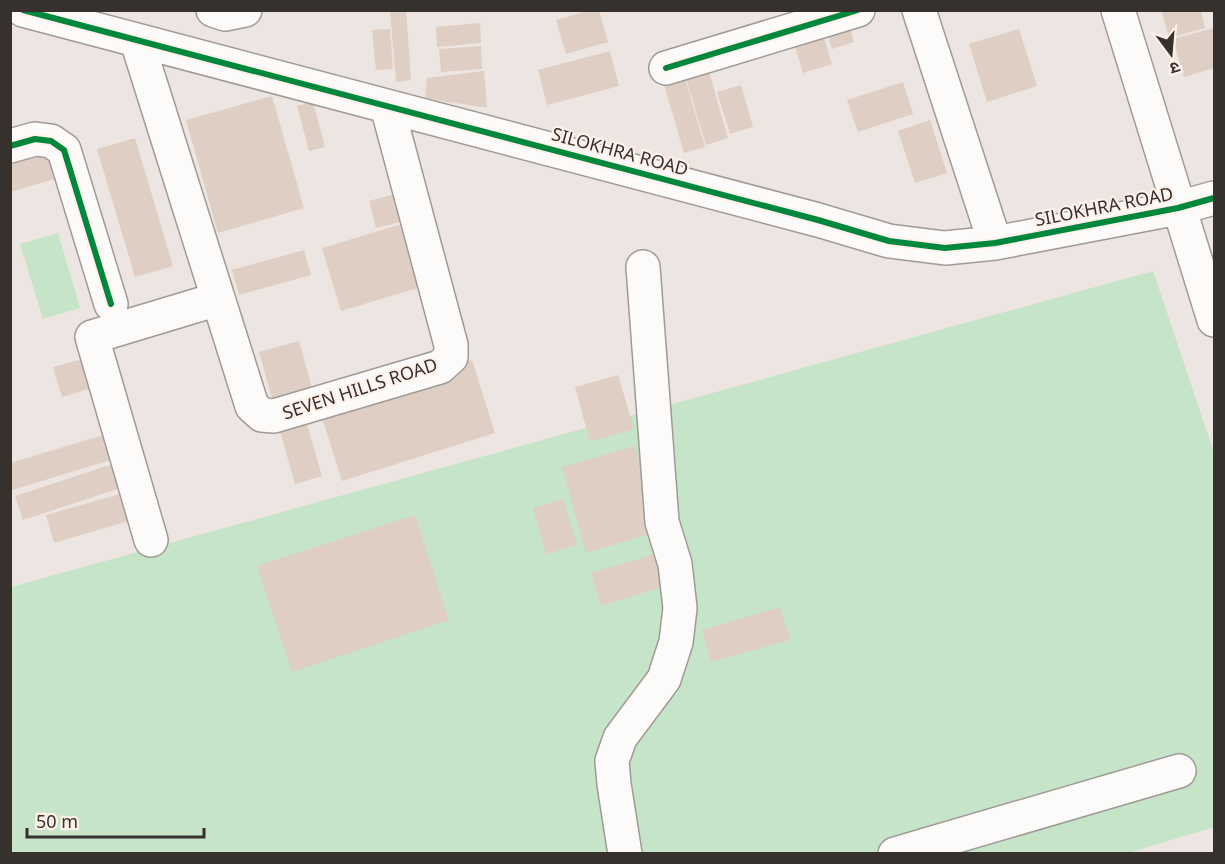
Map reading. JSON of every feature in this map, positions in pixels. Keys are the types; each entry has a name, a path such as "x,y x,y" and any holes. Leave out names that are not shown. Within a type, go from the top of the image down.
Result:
{"street":[{"name":"SILOKHRA ROAD","path":"22,10 818,220 889,241 945,248 995,243 1178,208 1215,198"},
{"path":"213,10 225,14 244,10"},
{"path":"666,68 770,23 858,10"},
{"path":"919,10 995,243"},
{"path":"1118,10 1178,208 1215,320"},
{"name":"SEVEN HILLS ROAD","path":"137,41 252,406 262,415 274,416 440,367 451,357 451,345 387,106"},
{"path":"10,146 35,139 51,141 64,150 111,304"},
{"path":"625,854 612,761 620,738 664,679 676,642 680,608 675,564 662,522 644,267"},
{"path":"151,540 92,337 218,299"},
{"path":"895,854 1179,771"}],"green space":[{"path":"58,233 80,308 43,319 20,244"},
{"path":"1153,271 1214,453 1214,827 1125,854 11,854 11,587"}],"building":[{"path":"406,10 411,80 396,82 390,11"},
{"path":"590,10 599,10 608,42 566,54 556,20"},
{"path":"1161,10 1201,10 1205,28 1169,38"},
{"path":"847,16 854,42 832,49 824,22"},
{"path":"480,23 481,43 437,47 436,27"},
{"path":"820,25 832,64 803,73 791,33"},
{"path":"1214,28 1214,68 1184,77 1173,39"},
{"path":"390,29 393,69 376,70 372,30"},
{"path":"1019,29 1037,86 987,102 969,44"},
{"path":"481,46 482,69 441,72 439,49"},
{"path":"610,51 619,86 547,105 538,70"},
{"path":"706,61 728,138 706,145 683,68"},
{"path":"681,64 705,147 684,153 660,71"},
{"path":"484,71 487,108 425,98 427,78"},
{"path":"903,82 913,114 858,132 847,100"},
{"path":"741,85 753,127 730,134 717,92"},
{"path":"272,96 304,208 218,233 186,120"},
{"path":"313,102 325,147 309,151 297,106"},
{"path":"930,120 947,173 915,183 898,131"},
{"path":"135,138 173,266 135,277 97,149"},
{"path":"45,143 55,179 10,192 10,153"},
{"path":"398,193 405,221 376,228 369,201"},
{"path":"405,223 424,286 341,311 322,248"},
{"path":"304,250 311,275 239,295 232,270"},
{"path":"299,341 314,395 274,406 259,352"},
{"path":"83,359 92,388 62,397 53,367"},
{"path":"472,360 495,433 342,481 319,408"},
{"path":"618,375 634,429 590,442 575,387"},
{"path":"305,417 322,476 295,484 278,424"},
{"path":"107,434 114,459 12,490 10,463"},
{"path":"635,446 659,531 586,553 562,467"},
{"path":"116,463 124,487 23,520 15,496"},
{"path":"123,493 142,517 54,543 46,515"},
{"path":"563,499 577,545 546,554 533,508"},
{"path":"415,515 449,620 292,672 257,566"},
{"path":"661,552 671,584 601,606 591,573"},
{"path":"780,607 790,640 711,662 702,630"}],"cycle path":[{"path":"23,10 818,220 889,241 945,248 995,243 1178,208 1214,198"},
{"path":"666,68 858,10"},
{"path":"10,146 35,139 51,141 64,150 111,304"}]}
